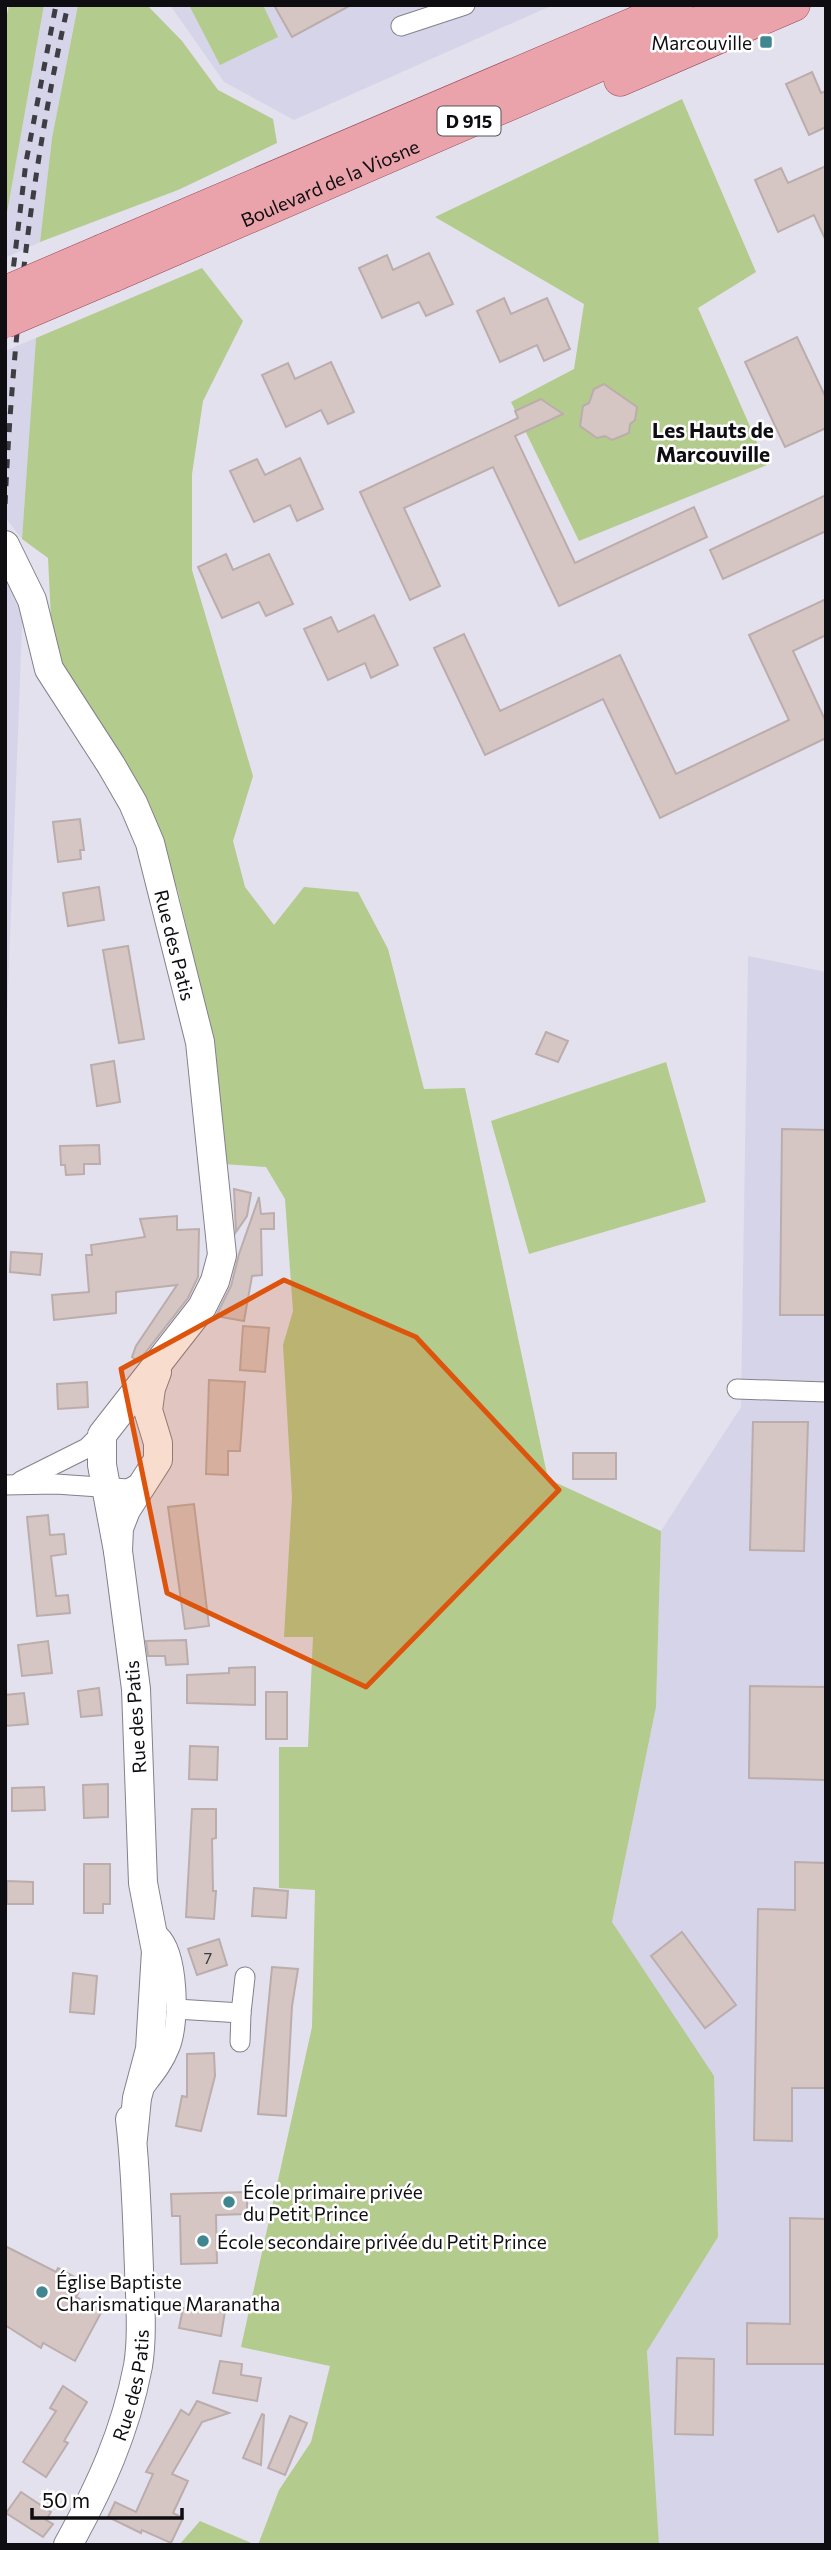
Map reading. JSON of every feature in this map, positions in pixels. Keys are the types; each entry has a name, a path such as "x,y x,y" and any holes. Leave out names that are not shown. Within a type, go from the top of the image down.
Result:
{"main road":[{"path":"499,81 654,5"},
{"name":"Boulevard de la Viosne","path":"108,263 252,186 677,5"},
{"name":"Boulevard de la Viosne","path":"108,263 200,238 739,5"},
{"path":"200,238 533,117 794,5"},
{"name":"D 915","path":"5,292 108,263"},
{"name":"D 915","path":"5,322 108,263"},
{"name":"Rue des Patis","path":"5,545 32,600 48,669 111,765 150,843 200,1042 222,1255 209,1295 161,1362 108,1427 100,1448 105,1489 118,1551 136,1689 143,1883 156,1965 151,2034 137,2098 132,2138"},
{"name":"Rue des Patis","path":"118,1551 122,1518 152,1474 159,1453 149,1398 161,1362"},
{"name":"Rue des Patis","path":"68,2545 95,2499 119,2440 138,2362 140,2300 128,2090 139,2025 142,1958 139,1912 143,1883"},
{"name":"Rue des Patis","path":"84,2545 95,2499"}],"street":[{"path":"401,26 465,5"},
{"path":"737,1389 826,1392"},
{"path":"10,1484 87,1448 108,1427 124,1416 144,1418 154,1433"},
{"path":"10,1484 132,1489 152,1474"},
{"path":"137,2098 162,2065 172,2043 176,2009 173,1970 163,1939 152,1929"},
{"path":"240,2042 245,1977"},
{"path":"176,2009 241,2013"}],"highlighted area":[{"path":"284,1280 416,1337 559,1490 366,1687 167,1593 121,1369"}],"shaded area":[{"path":"44,5 78,5 52,138 40,242 5,258 5,224"},
{"path":"170,5 553,5 294,120 224,82"},
{"path":"36,338 22,539 5,517 5,351"},
{"path":"5,575 23,603 5,1067"},
{"path":"748,956 826,972 826,2545 659,2545 647,2351 718,2237 612,1922 656,1707 661,1531 741,1407"}],"green space":[{"path":"9,5 44,5 5,224 5,24"},
{"path":"78,5 147,5 182,41 218,90 273,119 277,143 178,190 40,242 52,138"},
{"path":"189,5 263,5 278,37 220,65"},
{"path":"682,99 756,272 698,308 767,465 579,541 511,402 574,369 584,304 435,217"},
{"path":"202,268 243,321 203,401 192,474 192,570 253,776 233,841 245,887 274,925 304,887 358,892 388,949 424,1089 465,1088 548,1479 661,1531 656,1707 612,1922 714,2076 718,2237 647,2351 659,2545 258,2545 279,2490 311,2442 330,2366 241,2347 312,2027 315,1890 279,1888 279,1747 308,1747 313,1637 284,1637 292,1497 283,1345 293,1311 285,1199 266,1167 223,1164 213,1042 178,891 141,799 69,690 52,639 48,558 22,539 36,338"},
{"path":"666,1062 706,1202 529,1254 491,1121"},
{"path":"200,2521 256,2545 179,2545"}],"building":[{"path":"274,5 351,5 292,37"},
{"path":"812,72 821,93 826,91 826,127 809,135 786,84"},
{"path":"826,166 826,241 814,215 778,232 755,180 781,168 788,183"},
{"path":"429,253 453,304 426,316 419,302 382,318 359,268 387,255 393,270"},
{"path":"504,298 511,314 547,298 570,349 544,361 537,345 500,362 477,311"},
{"path":"797,337 826,398 826,428 785,447 745,362"},
{"path":"331,362 354,412 328,424 321,410 286,427 262,375 288,363 295,379"},
{"path":"604,384 637,407 629,433 612,440 605,436 597,438 580,426 583,406 589,403 594,389"},
{"path":"541,399 563,414 515,436 575,563 694,507 707,537 559,606 493,467 404,508 440,586 410,600 360,492 518,418 515,411"},
{"path":"300,458 323,509 297,521 290,505 254,522 230,471 257,459 265,475"},
{"path":"826,495 826,531 723,579 710,550"},
{"path":"226,554 233,570 269,554 293,604 266,616 259,602 222,618 198,567"},
{"path":"826,599 826,635 793,651 826,722 826,738 660,818 603,699 485,755 434,648 464,634 500,711 620,655 676,774 789,720 749,635"},
{"path":"374,615 398,665 371,678 365,663 328,680 304,629 331,617 338,632"},
{"path":"80,819 84,850 80,850 81,859 58,862 53,822"},
{"path":"99,887 104,920 68,926 63,893"},
{"path":"128,946 144,1039 119,1043 103,950"},
{"path":"546,1032 568,1041 558,1062 536,1054"},
{"path":"114,1061 120,1102 97,1106 91,1065"},
{"path":"782,1129 826,1130 826,1315 780,1315"},
{"path":"99,1145 100,1164 84,1164 84,1174 66,1175 65,1165 61,1165 60,1146"},
{"path":"234,1189 251,1193 247,1216 236,1232"},
{"path":"259,1197 261,1214 274,1213 274,1229 261,1229 262,1275 252,1276 244,1321 216,1316 231,1286"},
{"path":"177,1216 177,1230 199,1229 198,1277 188,1298 138,1362 132,1357 136,1346 177,1285 116,1292 116,1313 54,1320 52,1295 89,1292 86,1255 92,1255 91,1245 145,1237 140,1219"},
{"path":"11,1252 42,1254 40,1275 10,1272"},
{"path":"243,1326 269,1328 265,1372 240,1370"},
{"path":"209,1380 245,1382 240,1451 228,1451 228,1475 206,1474"},
{"path":"87,1382 88,1407 58,1409 57,1384"},
{"path":"753,1422 808,1422 804,1551 750,1550"},
{"path":"573,1453 616,1453 616,1479 573,1479"},
{"path":"194,1504 209,1626 185,1629 168,1507"},
{"path":"48,1515 50,1535 64,1534 66,1554 51,1556 56,1596 68,1595 70,1613 37,1616 27,1517"},
{"path":"186,1640 188,1664 166,1665 165,1656 148,1656 146,1641"},
{"path":"48,1641 52,1673 22,1676 18,1645"},
{"path":"255,1667 255,1705 187,1703 187,1675 229,1673 229,1668"},
{"path":"750,1686 826,1687 826,1780 749,1778"},
{"path":"99,1688 102,1715 81,1717 78,1691"},
{"path":"266,1692 287,1692 287,1739 266,1739"},
{"path":"24,1693 28,1724 5,1726 5,1695"},
{"path":"190,1746 218,1747 217,1780 189,1779"},
{"path":"108,1784 108,1817 84,1818 83,1785"},
{"path":"44,1787 45,1810 12,1811 12,1788"},
{"path":"192,1809 216,1809 216,1838 212,1839 213,1891 216,1891 214,1919 186,1917"},
{"path":"795,1862 826,1863 826,2088 792,2088 792,2141 754,2140 758,1909 795,1910"},
{"path":"84,1864 110,1864 110,1904 103,1904 103,1913 84,1913"},
{"path":"7,1881 33,1882 33,1904 7,1904"},
{"path":"254,1888 288,1891 286,1918 252,1916"},
{"path":"682,1932 736,2005 705,2028 651,1956"},
{"path":"219,1939 227,1965 197,1975 188,1949"},
{"path":"272,1967 298,1969 292,2006 286,2116 258,2114"},
{"path":"73,1973 97,1976 94,2014 70,2012"},
{"path":"214,2053 215,2076 201,2131 176,2126 182,2096 187,2097 187,2054"},
{"path":"247,2192 247,2214 216,2215 217,2263 181,2264 180,2216 172,2216 171,2194"},
{"path":"790,2218 826,2219 826,2364 747,2364 747,2323 790,2324"},
{"name":"Église Baptiste Charismatique Maranatha","path":"5,2246 56,2272 58,2268 84,2282 76,2297 102,2311 75,2361 43,2343 41,2348 5,2325"},
{"path":"226,2305 221,2336 179,2328 183,2308"},
{"path":"677,2358 714,2359 713,2435 675,2434"},
{"path":"220,2361 242,2364 241,2375 261,2378 257,2401 213,2393"},
{"path":"63,2386 87,2402 64,2441 68,2443 46,2477 23,2462 56,2411 50,2408"},
{"path":"197,2401 229,2413 202,2422 172,2474 188,2481 173,2513 183,2518 171,2543 142,2530 141,2533 108,2517 115,2502 136,2512 153,2474 146,2472 181,2410 189,2415"},
{"path":"262,2414 264,2415 261,2465 243,2458"},
{"path":"290,2416 307,2423 285,2475 268,2468"},
{"path":"21,2492 51,2512 46,2520 53,2524 43,2537 6,2513"}],"railway":[{"path":"5,338 26,162 56,5"},
{"path":"5,504 13,378 26,253 44,129 68,5"}],"place":[{"name":"Marcouville","path":"766,42"},
{"name":"École primaire privée du Petit Prince","path":"229,2202"},
{"name":"École secondaire privée du Petit Prince","path":"203,2241"},
{"name":"Église Baptiste Charismatique Maranatha","path":"42,2292"}],"district":[{"name":"Les Hauts de Marcouville","path":"713,441"}]}
